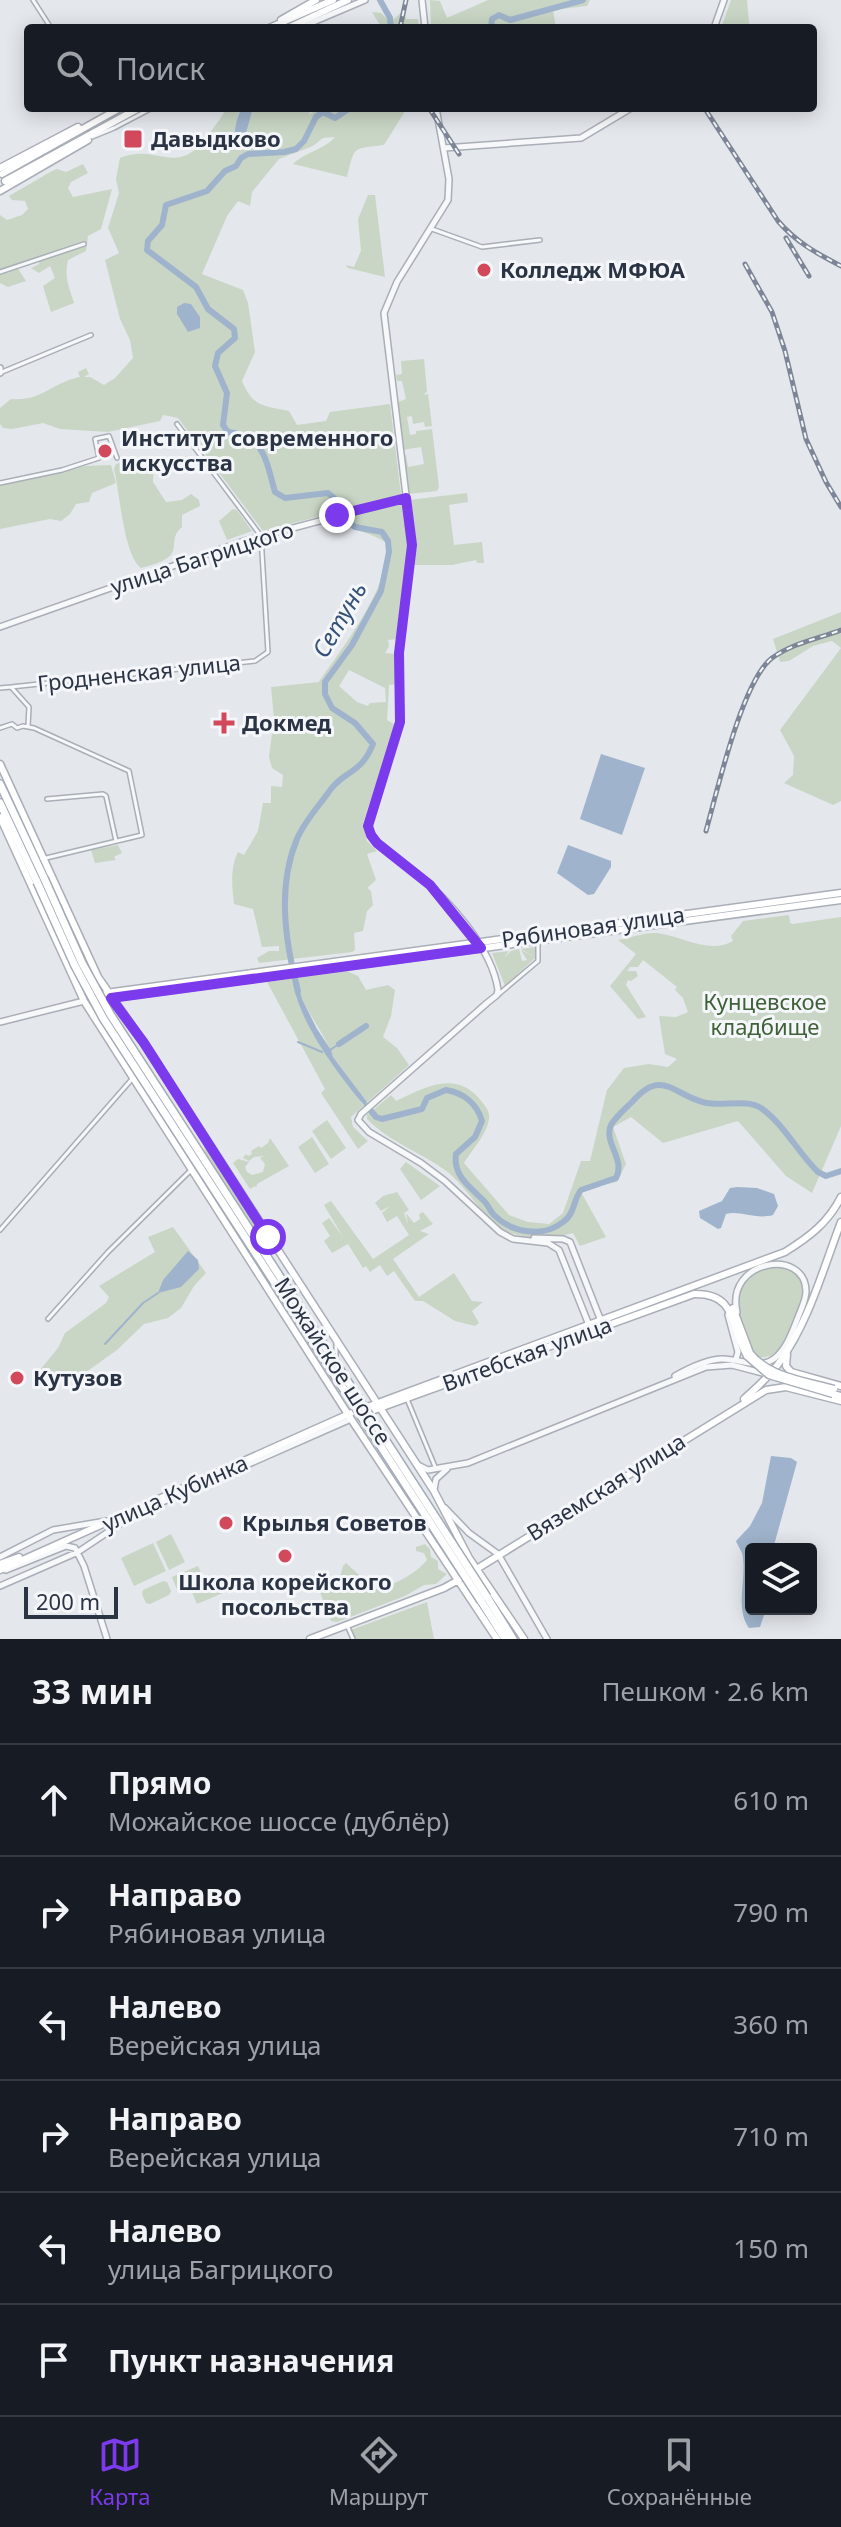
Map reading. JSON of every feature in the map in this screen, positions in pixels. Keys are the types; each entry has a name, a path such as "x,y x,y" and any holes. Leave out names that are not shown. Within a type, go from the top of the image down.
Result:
{"main road":[{"path":"275,24 316,0"},
{"path":"277,24 333,0"},
{"path":"297,24 348,0"},
{"path":"2,181 68,131 112,112"},
{"path":"2,181 132,112"},
{"path":"2,181 92,137 110,124"},
{"path":"0,764 79,938 109,995 164,1074 445,1507 476,1569 522,1639"},
{"path":"0,773 12,794"},
{"name":"Можайское шоссе","path":"0,784 40,880"},
{"name":"Можайское шоссе","path":"0,803 110,1014 484,1599 513,1639"},
{"path":"0,817 84,1001 312,1358 497,1639"},
{"name":"Рябиновая улица","path":"84,1001 109,995 841,893"},
{"name":"Рябиновая улица","path":"480,945 841,900"},
{"path":"58,947 72,952 78,946 79,938"},
{"path":"647,1304 785,1252 814,1234 841,1197"},
{"name":"Вяземская улица","path":"736,1406 768,1377 790,1348 841,1222"},
{"path":"647,1304 694,1291 707,1291 723,1297 738,1318 748,1354 772,1371 838,1393"},
{"name":"Витебская улица","path":"378,1406 674,1300 702,1294 722,1301"},
{"path":"722,1301 732,1314 754,1364 769,1375 838,1393"},
{"name":"Витебская улица","path":"378,1406 647,1304"},
{"path":"790,1348 786,1362 791,1372 838,1393"},
{"path":"785,1387 838,1393"},
{"name":"Вяземская улица","path":"310,1639 459,1580 736,1406 766,1390 785,1387"},
{"name":"улица Кубинка","path":"0,1568 378,1406"},
{"name":"Можайское шоссе","path":"484,1599 505,1639"}],"street":[{"path":"33,0 48,24"},
{"path":"298,0 302,8"},
{"path":"308,24 365,0"},
{"path":"422,0 425,24"},
{"path":"715,24 724,0"},
{"path":"104,112 105,116"},
{"path":"92,137 144,112"},
{"path":"437,112 449,179 448,200 397,282 384,313 412,545 399,653 400,722 368,826 377,843 430,885 480,945 492,968 497,995"},
{"path":"444,148 581,138 624,112"},
{"path":"432,229 482,247 540,240"},
{"path":"0,272 84,244"},
{"path":"1,371 91,335"},
{"path":"177,424 261,536"},
{"path":"0,483 62,470 99,458 95,439 109,436 117,458"},
{"name":"улица Багрицкого","path":"0,627 261,536 406,498"},
{"name":"Гродненская улица","path":"0,688 258,660 270,649 261,536"},
{"name":"Гродненская улица","path":"11,687 29,707 28,726"},
{"path":"0,728 12,724 17,728 28,726 126,769 142,835 42,859"},
{"path":"47,799 103,794 116,841"},
{"path":"538,940 538,961 359,1117 361,1125 421,1163 464,1197 494,1227 513,1239 548,1243 559,1250 589,1325"},
{"path":"0,1022 84,1001"},
{"path":"137,1086 138,1078 144,1071 152,1069 164,1074"},
{"path":"0,1230 133,1079"},
{"path":"48,1319 108,1252 191,1170"},
{"path":"506,1234 570,1242 601,1321"},
{"path":"562,1255 562,1244 570,1242"},
{"path":"660,1384 707,1362 736,1359 762,1364 779,1354 793,1330 806,1296 802,1277 791,1267 781,1264 750,1272 741,1279 736,1290 738,1318"},
{"path":"722,1301 738,1352 736,1359"},
{"path":"312,1358 321,1364 335,1360 338,1350 335,1339"},
{"path":"417,1464 424,1469 436,1469 468,1463 706,1367 743,1367 769,1375"},
{"path":"785,1387 781,1377 791,1372"},
{"path":"407,1398 436,1469"},
{"path":"0,1586 78,1552 135,1514 350,1416"},
{"path":"370,1446 367,1435 372,1427 387,1425 396,1432"},
{"path":"434,1491 437,1476 451,1467"},
{"path":"445,1507 469,1533 498,1554 547,1639"},
{"path":"0,1557 58,1528 101,1522 126,1514"},
{"path":"0,1568 68,1546 78,1552 107,1639"},
{"path":"347,1625 353,1639"}],"green space":[{"path":"430,0 440,1 447,18 488,0 590,0 587,6 553,10 555,24 431,24"},
{"path":"731,0 747,0 750,24 722,24"},
{"path":"404,10 406,19 418,19 419,24 379,24 372,12 393,20"},
{"path":"224,112 240,112 233,137 243,144 252,112 310,112 309,115 313,112 405,112 384,145 356,150 347,177 293,164 335,137 323,138 313,146 279,159 252,192 250,206 238,201 227,216 202,274 243,290 248,303 255,352 242,381 255,401 289,411 297,425 326,421 330,412 390,404 401,495 263,531 178,418 163,415 160,421 108,432 60,429 43,423 12,429 3,428 0,424 0,408 11,399 39,395 80,377 78,372 86,368 89,374 84,377 104,385 133,358 105,260 119,253 108,228 119,193 116,179 120,158 133,154 177,158 187,155 198,148"},
{"path":"83,164 88,173 71,182 68,188 73,197 112,189 101,229 88,236 86,251 68,260 67,277 74,303 51,312 43,286 55,278 50,266 39,273 31,268 39,264 40,258 15,264 26,281 8,287 0,283 0,215 7,220 22,215 28,209 25,201 12,200 9,196 52,171 66,172"},
{"path":"368,195 375,195 385,277 346,265 354,267 361,251 358,219"},
{"path":"424,359 427,391 424,395 428,394 432,426 425,427 424,422 413,424 412,416 407,417 410,435 432,429 439,487 437,491 408,494 403,456 406,455 408,467 424,464 421,447 402,450 398,402 406,399 402,381 397,381 396,375 402,374 401,361"},
{"path":"142,456 154,465 153,482 166,502 182,500 191,494 199,500 200,506 182,515 182,527 171,554 166,559 141,568 126,537 114,469 116,464"},
{"path":"111,465 116,483 92,493 89,502 76,504 61,521 50,519 0,529 0,486 85,466"},
{"path":"467,493 468,502 449,505 454,545 482,542 484,563 477,563 476,560 452,565 414,565 409,500"},
{"path":"401,502 405,506 409,544 398,639 388,640 385,653 396,654 397,684 389,685 387,720 395,725 363,823 367,841 377,851 367,854 376,880 367,888 371,891 373,905 367,911 363,931 354,933 355,950 352,952 259,963 257,958 269,951 279,951 279,946 262,947 253,909 234,904 232,877 238,852 244,855 258,831 263,803 271,803 271,786 282,787 283,775 272,768 269,757 274,719 271,687 319,682 364,615 387,559 386,543 381,540 367,533 329,526 327,523","holes":["349,670 385,688 386,702 370,703 368,706 357,702 339,686"]},
{"path":"233,509 252,531 227,540 219,521"},
{"path":"841,612 841,648 832,641 813,646 789,661 780,662 773,639"},
{"path":"841,648 841,801 833,805 784,783 793,775 794,756 780,730"},
{"path":"118,845 122,853 114,857 116,860 95,863 91,850"},
{"name":"Кунцевское кладбище","path":"789,915 793,924 841,917 841,1126 812,1193 786,1176 738,1121 663,1143 631,1117 613,1127 626,1164 617,1182 581,1192 606,1237 580,1246 573,1233 540,1237 506,1231 490,1219 445,1170 385,1134 367,1119 367,1115 391,1095 396,1101 430,1086 452,1083 462,1086 482,1102 489,1116 488,1125 464,1163 509,1215 528,1222 549,1224 563,1213 581,1161 590,1161 607,1090 624,1068 649,1064 668,1067 677,1059 665,1054 659,1016 676,1017 688,1012 683,998 675,990 677,987 643,960 638,967 630,967 627,971 636,971 638,976 628,980 626,985 646,1017 638,1019 610,986 636,954 618,940 657,933 705,945 724,945 733,941 731,936 743,921"},
{"path":"536,947 536,957 505,986 492,953 509,951 504,958 511,951 519,949 522,961 527,960 521,950 535,957 521,949"},
{"path":"347,971 358,976 366,990 388,985 395,990 391,1016 383,1037 397,1048 409,1065 351,1117 353,1127 368,1141 358,1149 321,1093 325,1089 267,982","holes":["296,997 302,999 333,1057 367,1102 363,1105 312,1032"]},
{"path":"327,1120 346,1148 331,1159 312,1131"},
{"path":"312,1137 329,1164 315,1173 298,1147"},
{"path":"270,1138 289,1166 250,1189 233,1163 238,1159 249,1162 245,1167 252,1175 263,1172 265,1164 260,1158 264,1156 249,1161 243,1158 268,1143"},
{"path":"203,1140 265,1236 260,1239 205,1153"},
{"path":"406,1162 440,1186 421,1200 400,1169"},
{"path":"397,1192 409,1210 404,1213 408,1224 406,1213 414,1223 423,1212 433,1224 420,1231 429,1234 393,1259 419,1297 454,1273 472,1301 483,1302 472,1311 479,1323 475,1326 455,1321 423,1301 415,1301 394,1271 387,1276 380,1265 370,1272 366,1266 363,1268 348,1244 332,1253 324,1241 330,1236 322,1223 329,1218 343,1237 324,1205 331,1201 373,1259 409,1235 397,1216 387,1222 382,1213 390,1206 381,1211 375,1203 383,1196"},
{"path":"173,1227 206,1273 181,1308 168,1318 144,1324 117,1350 79,1377 65,1374 57,1380 49,1379 40,1370 58,1348 65,1333 106,1303 109,1297 99,1286 155,1252 148,1237"},
{"path":"771,1266 784,1267 795,1273 801,1281 802,1302 793,1326 775,1355 759,1358 748,1342 736,1302 745,1278"},
{"path":"171,1534 185,1562 169,1570 156,1542"},
{"path":"153,1543 166,1571 134,1586 121,1558"},
{"path":"425,1544 430,1549 431,1557 438,1561 438,1569 447,1574 436,1584 424,1585 405,1596 337,1622 331,1621 319,1584 339,1581 346,1563 358,1574 368,1591 384,1587 409,1576 422,1566 427,1560 424,1553 416,1551 416,1547"},
{"path":"198,1566 205,1581 178,1592 172,1577"},
{"path":"217,1579 223,1593 197,1604 191,1590"},
{"path":"167,1582 171,1591 169,1595 146,1603 143,1590"},
{"path":"427,1602 434,1639 355,1639 351,1630"}],"water":[{"path":"240,112 252,112 243,144 239,148 235,146"},
{"path":"184,303 191,304 200,317 200,328 188,332 177,314 177,307"},
{"path":"601,754 645,768 622,835 580,819"},
{"path":"568,845 611,861 611,867 594,894 588,895 557,873"},
{"path":"293,984 298,984 317,1029 333,1057 367,1102 364,1105 312,1032"},
{"path":"730,1188 757,1188 774,1194 778,1206 773,1215 726,1214 718,1229 700,1218 699,1211 722,1201"},
{"path":"188,1251 198,1260 199,1269 181,1287 158,1293 163,1280"},
{"path":"771,1456 791,1458 797,1462 775,1543 745,1543 745,1615 764,1615 760,1627 749,1628 745,1620 742,1603 743,1556 736,1541 750,1526 762,1503"}],"waterway":[{"name":"Сетунь","path":"380,0 391,24"},
{"path":"491,24 492,19 499,15 510,20 583,0"},
{"name":"Сетунь","path":"298,991 285,914 291,857 311,815 333,786 363,762 373,744 355,723 332,708 325,694 325,682 352,645 381,591 389,552 388,541 382,532 355,527 347,520 343,506 328,493 285,498 275,492 266,460 257,445 240,434 228,432 223,425 227,393 215,366 218,353 235,338 234,329 208,309 196,287 147,250 148,241 162,225 166,205 207,191 225,171 236,166 248,154 296,149 304,141 316,117 323,112"},
{"name":"Сетунь","path":"323,112 335,118 344,112"},
{"path":"339,1044 366,1026"},
{"path":"298,1042 322,1052"},
{"path":"330,1050 339,1044"},
{"name":"Сетунь","path":"367,1106 376,1117 382,1119 422,1109 427,1098 446,1090 469,1100 482,1121 475,1137 456,1154 460,1175 501,1221 528,1231 555,1227 570,1215 581,1190 616,1178 618,1164 610,1138 611,1125 643,1091 652,1086 669,1087 707,1103 756,1105 777,1122 818,1172 826,1176 841,1171"},
{"path":"105,1344 143,1303 158,1293"}],"railway":[{"path":"401,24 406,0"},
{"path":"432,112 459,154"},
{"path":"707,112 778,221 807,246 841,266"},
{"path":"786,238 809,276"},
{"path":"745,264 772,312 785,351 806,439 841,507"},
{"path":"706,831 732,738 761,670 772,658 788,649 841,630"}],"place":[{"name":"Давыдково","path":"133,139"},
{"name":"Колледж МФЮА","path":"484,270"},
{"name":"Институт современного искусства","path":"105,451"},
{"name":"Докмед","path":"224,723"},
{"name":"Кутузов","path":"17,1378"},
{"name":"Крылья Советов","path":"226,1523"},
{"name":"Школа корейского посольства","path":"285,1556"}],"route":[{"path":"268,1237 144,1043 111,998 481,948 430,885 377,843 368,826 400,722 399,653 412,545 406,498 337,515"}]}
